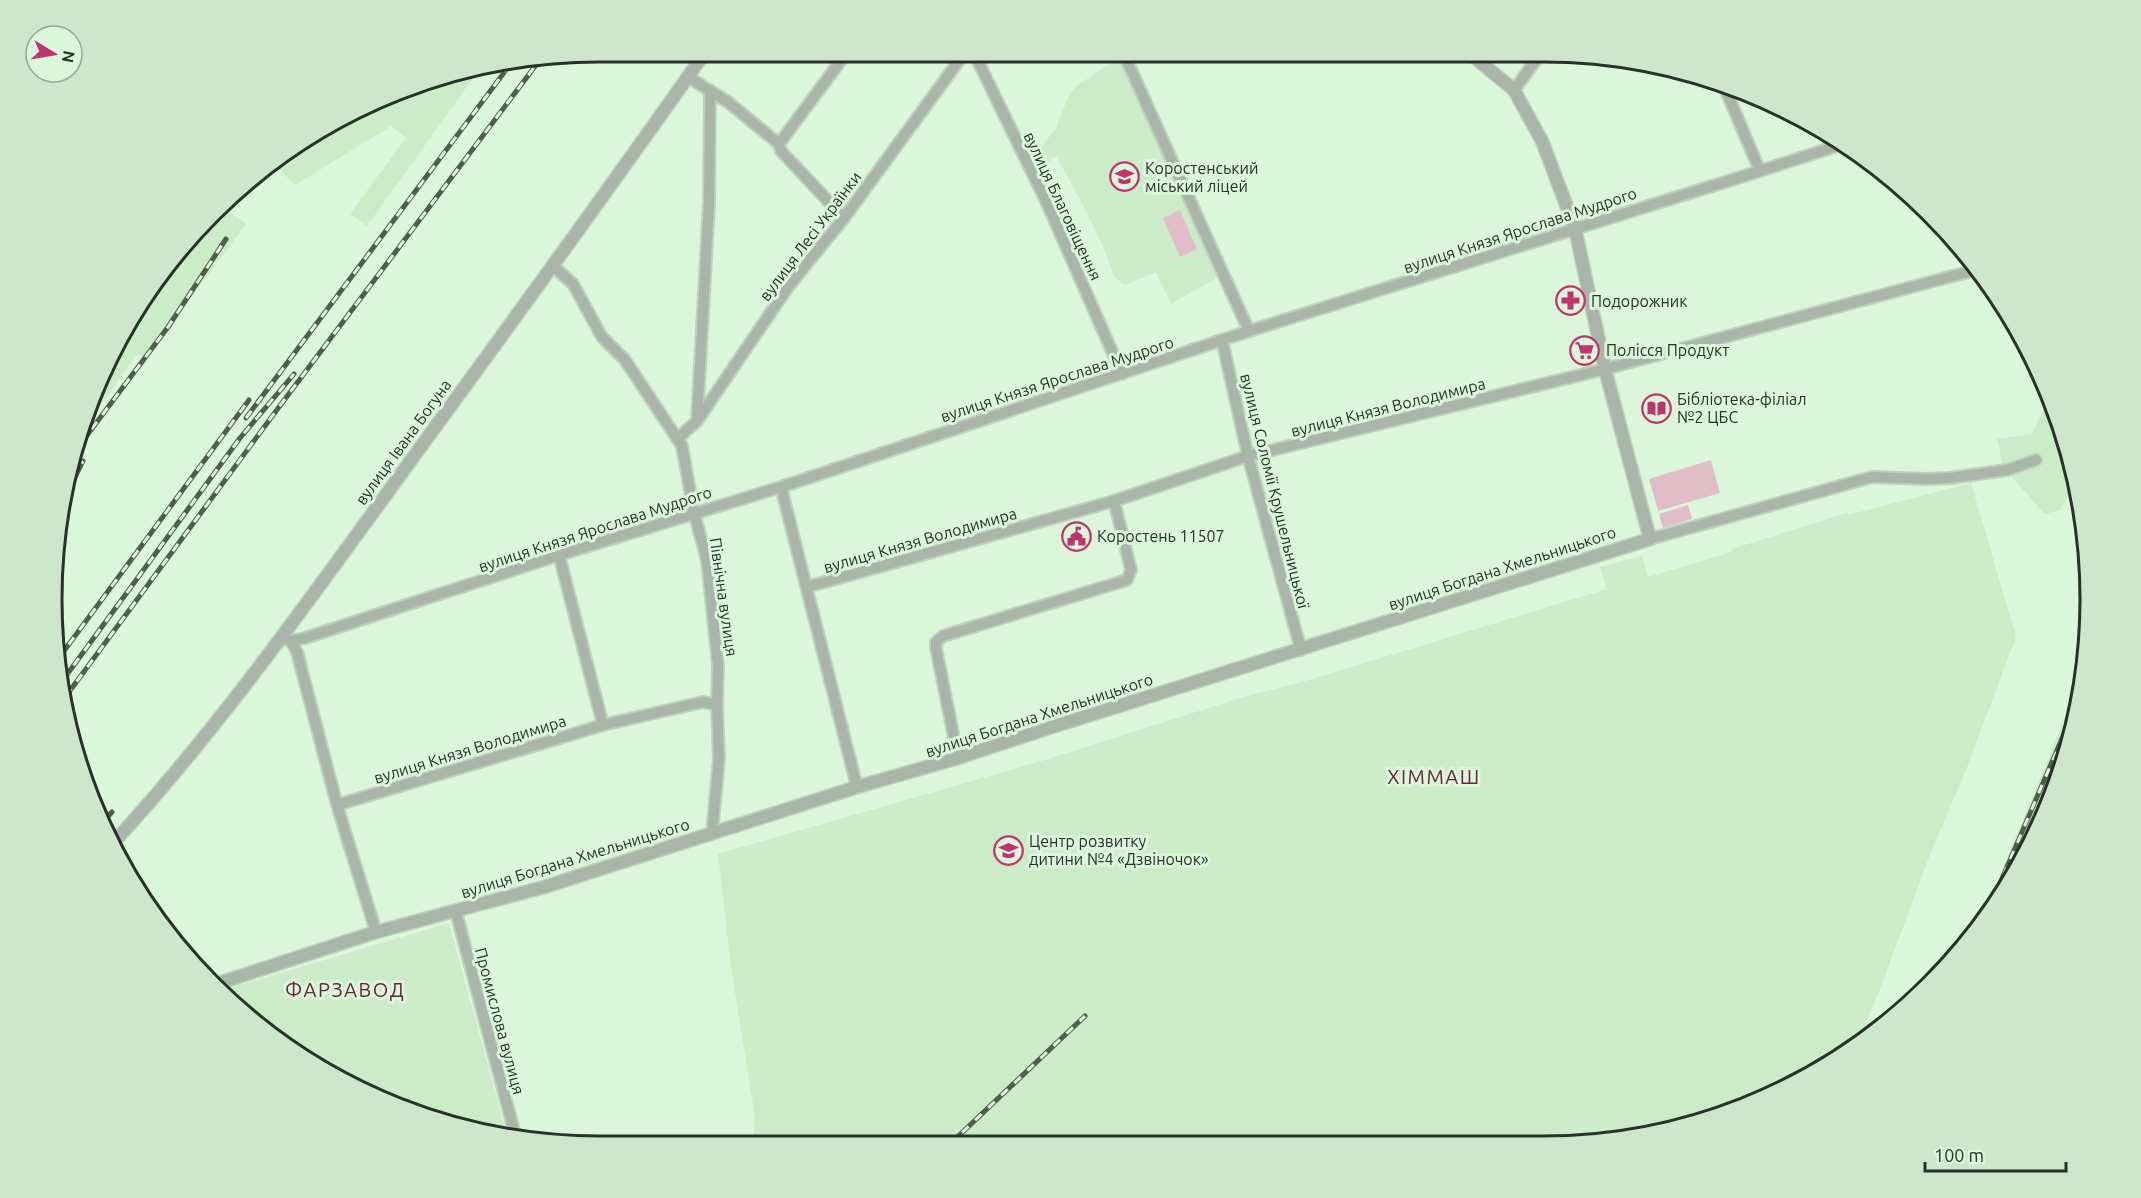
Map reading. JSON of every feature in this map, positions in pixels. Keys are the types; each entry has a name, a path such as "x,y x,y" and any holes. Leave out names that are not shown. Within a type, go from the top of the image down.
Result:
{"street":[{"name":"вулиця Івана Богуна","path":"118,838 161,791 287,639 698,62"},
{"path":"778,144 840,62"},
{"name":"вулиця Лесі Українки","path":"677,439 697,421 788,287 844,218 958,62"},
{"name":"вулиця Благовіщення","path":"978,62 1046,201 1122,374"},
{"path":"1128,62 1249,331"},
{"path":"1480,62 1514,90 1542,141 1575,228 1605,369 1650,539"},
{"path":"1514,90 1535,62"},
{"path":"688,77 728,102 778,144 844,218"},
{"path":"697,421 709,203 710,90"},
{"path":"1728,95 1760,171"},
{"name":"вулиця Князя Ярослава Мудрого","path":"287,639 467,586 559,555 781,487 1249,331 1833,147"},
{"name":"Північна вулиця","path":"553,266 573,284 602,337 625,360 684,453 694,513 707,560 718,665 719,759 712,833"},
{"name":"вулиця Князя Володимира","path":"807,587 1114,501 1248,456 1605,369 1968,272"},
{"name":"вулиця Соломії Крушельницької","path":"1222,340 1248,456 1301,650"},
{"name":"вулиця Богдана Хмельницького","path":"222,982 376,932 544,887 1650,539 1872,477 1950,478 2007,470 2036,460"},
{"path":"781,487 857,787"},
{"path":"958,758 936,642 943,636 1127,580 1131,570 1114,501"},
{"path":"559,555 603,725"},
{"path":"287,639 297,652 337,805 376,932"},
{"name":"вулиця Князя Володимира","path":"337,805 603,725 703,702 717,705"},
{"name":"Промислова вулиця","path":"456,912 514,1129"}],"shaded area":[{"name":"Коростенський міський ліцей","path":"1112,62 1128,62 1223,274 1171,304 1156,272 1125,285 1115,278 1102,244 1056,156 1036,171 1030,162 1056,128 1069,95 1078,85"},
{"path":"474,77 367,226 350,214 406,138 391,126 295,185 278,168 300,152 361,117 393,102"},
{"path":"228,210 246,224 146,358 137,354 94,415 117,361 152,300 195,245"},
{"path":"1180,210 1197,249 1180,257 1163,218"},
{"path":"2044,407 2069,492 2060,510 2045,514 2003,465 1997,439 2032,434"},
{"path":"1711,460 1720,493 1658,511 1649,479"},
{"path":"1971,483 2016,637 1863,1030 1811,1064 1748,1096 1715,1108 1647,1126 1577,1135 754,1136 755,1117 731,967 718,854 1048,759 1240,698 1302,682 1607,589 1600,567 1642,556 1648,577 1732,552 1732,549 1847,513 1848,515"},
{"path":"1688,505 1692,519 1663,528 1659,514"},
{"path":"2067,713 2051,772 2039,805 1995,888"},
{"path":"449,923 505,1128 426,1108 361,1081 300,1046 229,988"}],"railway":[{"path":"70,691 276,411 536,65"},
{"path":"246,418 506,70"},
{"path":"87,435 168,327 226,239"},
{"path":"67,675 240,438 294,374"},
{"path":"64,650 249,400"},
{"path":"77,474 83,461"},
{"path":"2006,870 2058,748"},
{"path":"108,817 112,812"},
{"path":"958,1136 1085,1016"}],"place":[{"name":"Коростенський міський ліцей","path":"1124,177"},
{"name":"Подорожник","path":"1570,301"},
{"name":"Полісся Продукт","path":"1585,350"},
{"name":"Бібліотека-філіал №2 ЦБС","path":"1656,408"},
{"name":"Коростень 11507","path":"1076,536"},
{"name":"Центр розвитку дитини №4 «Дзвіночок»","path":"1008,850"}],"district":[{"name":"ХІММАШ","path":"1434,777"},
{"name":"ФАРЗАВОД","path":"345,990"}]}
